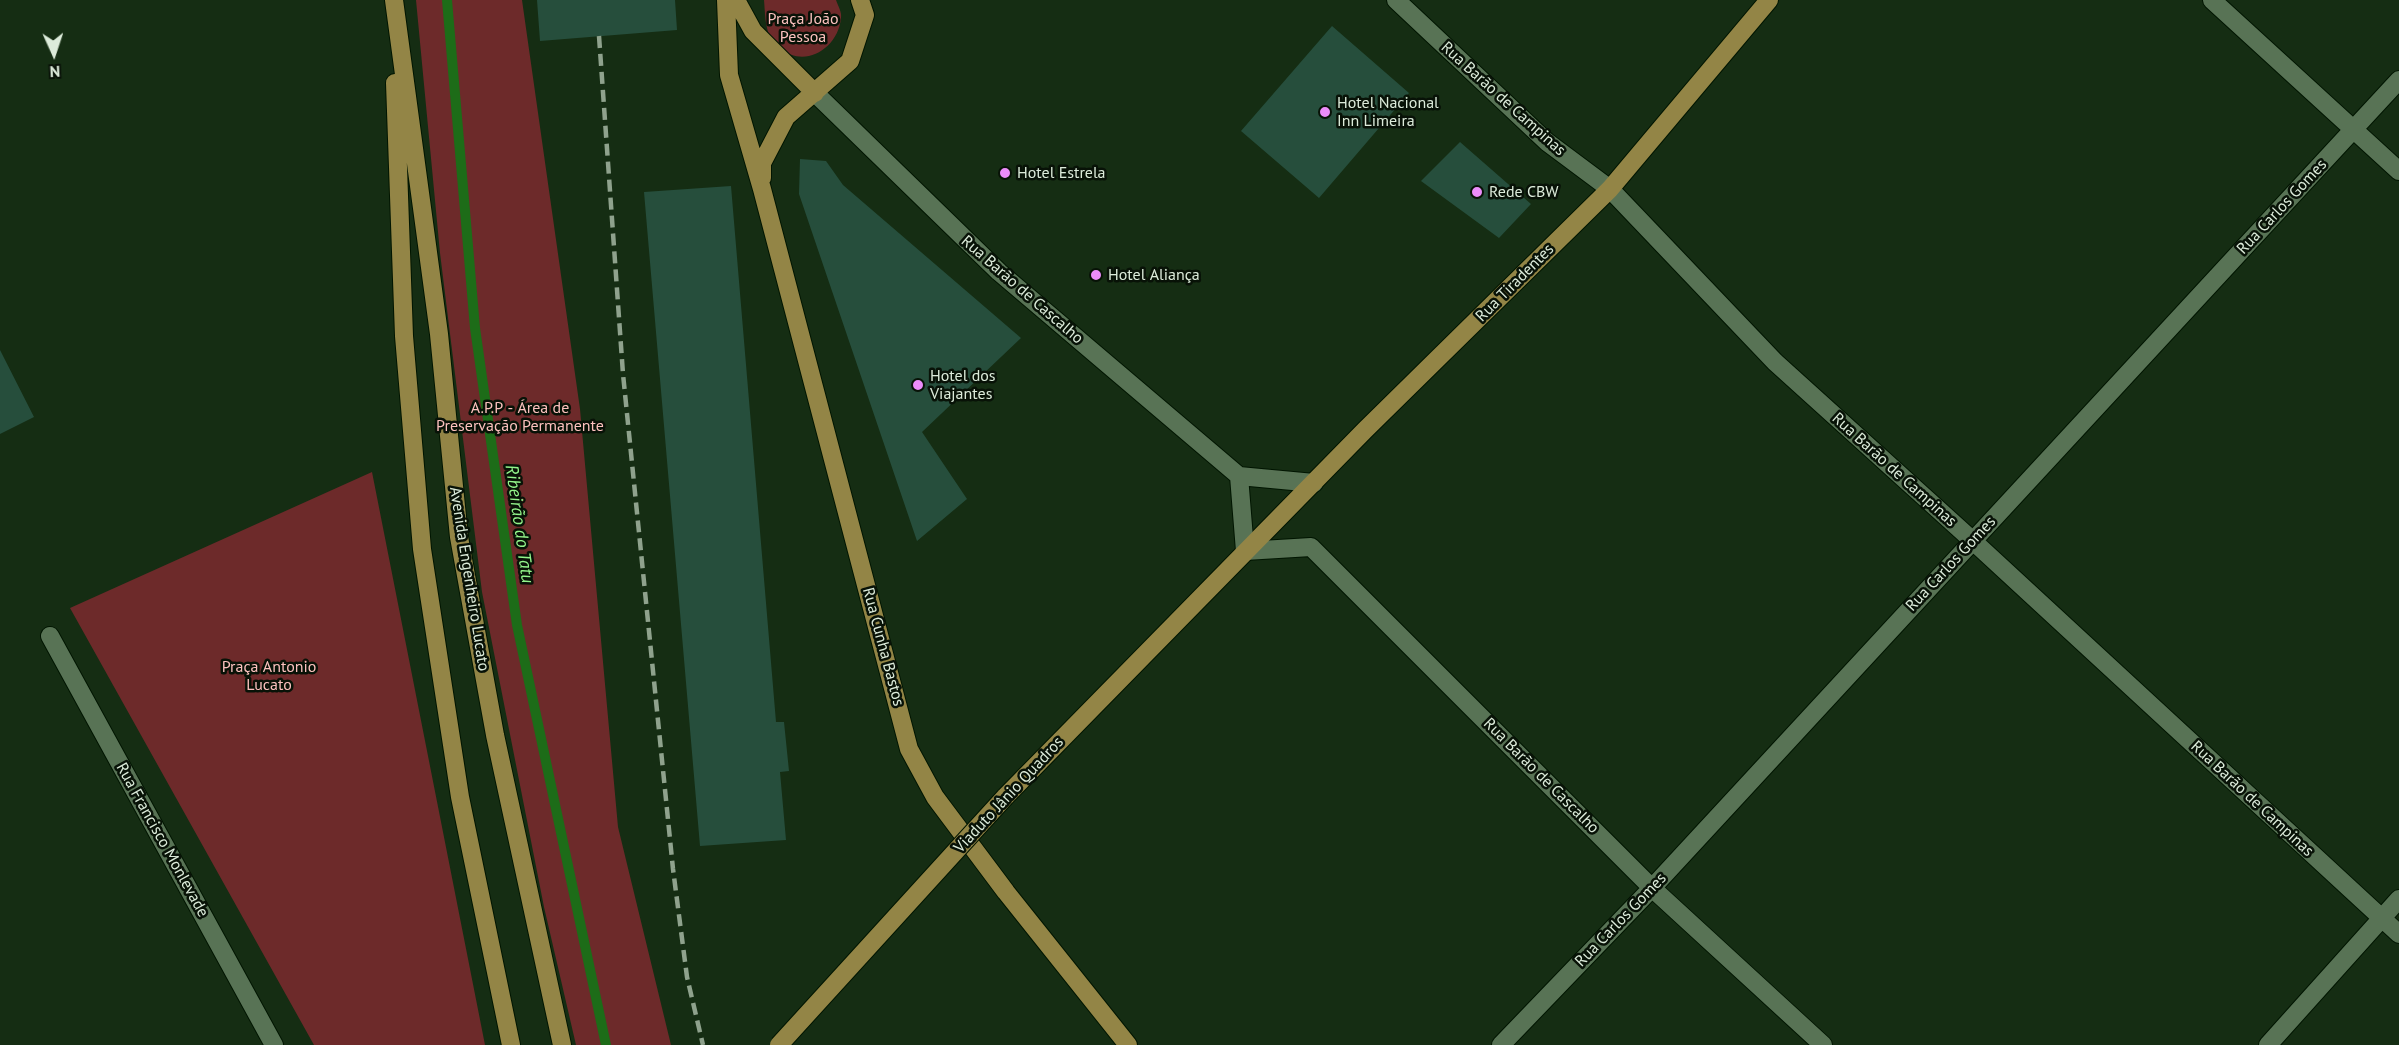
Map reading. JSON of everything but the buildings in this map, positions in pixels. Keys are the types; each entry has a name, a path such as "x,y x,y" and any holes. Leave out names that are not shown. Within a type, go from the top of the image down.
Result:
{"main road":[{"name":"Avenida Engenheiro Lucato","path":"393,0 404,336 422,549 460,798 511,1045"},
{"name":"Avenida Engenheiro Lucato","path":"393,0 439,334 459,537 495,735 562,1045"},
{"name":"Rua Cunha Bastos","path":"726,0 729,75 762,189 909,749 935,797 1006,892 1128,1045"},
{"path":"736,0 753,31 815,93"},
{"name":"Rua Cunha Bastos","path":"762,189 762,163 786,117 850,61 865,15 860,0"},
{"name":"Rua Tiradentes","path":"1245,551 1610,189 1769,0"},
{"name":"Viaduto Jânio Quadros","path":"779,1045 1005,797 1245,551"}],"street":[{"name":"Rua Barão de Campinas","path":"1396,0 1547,142 1610,189 1775,362 1973,541 2399,934"},
{"path":"2212,0 2399,171"},
{"name":"Rua Carlos Gomes","path":"1501,1045 1652,888 2399,80"},
{"name":"Rua Barão de Cascalho","path":"815,93 999,272 1239,476"},
{"path":"1245,551 1239,476 1314,483"},
{"name":"Rua Barão de Cascalho","path":"1245,551 1311,548 1652,888 1823,1045"},
{"name":"Rua Francisco Monlevade","path":"50,636 274,1045"},
{"path":"2268,1045 2399,899"}],"green space":[{"name":"A.P.P - Área de Preservação Permanente","path":"416,0 522,0 580,409 618,827 671,1045 576,1045 544,907 482,592 440,253"},
{"name":"Praça João Pessoa","path":"764,0 836,0 841,16 839,29 827,47 818,52 799,57 789,54 770,37 766,24"},
{"name":"Praça Antonio Lucato","path":"372,472 485,1045 314,1045 70,608"}],"waterway":[{"name":"Ribeirão do Tatu","path":"447,0 475,328 517,625 606,1045"}],"railway":[{"path":"599,36 623,374 673,869 687,977 703,1045"}],"place":[{"name":"Hotel Nacional Inn Limeira","path":"1325,112"},
{"name":"Hotel Estrela","path":"1005,173"},
{"name":"Rede CBW","path":"1477,192"},
{"name":"Hotel Aliança","path":"1096,275"},
{"name":"Hotel dos Viajantes","path":"918,385"}]}
